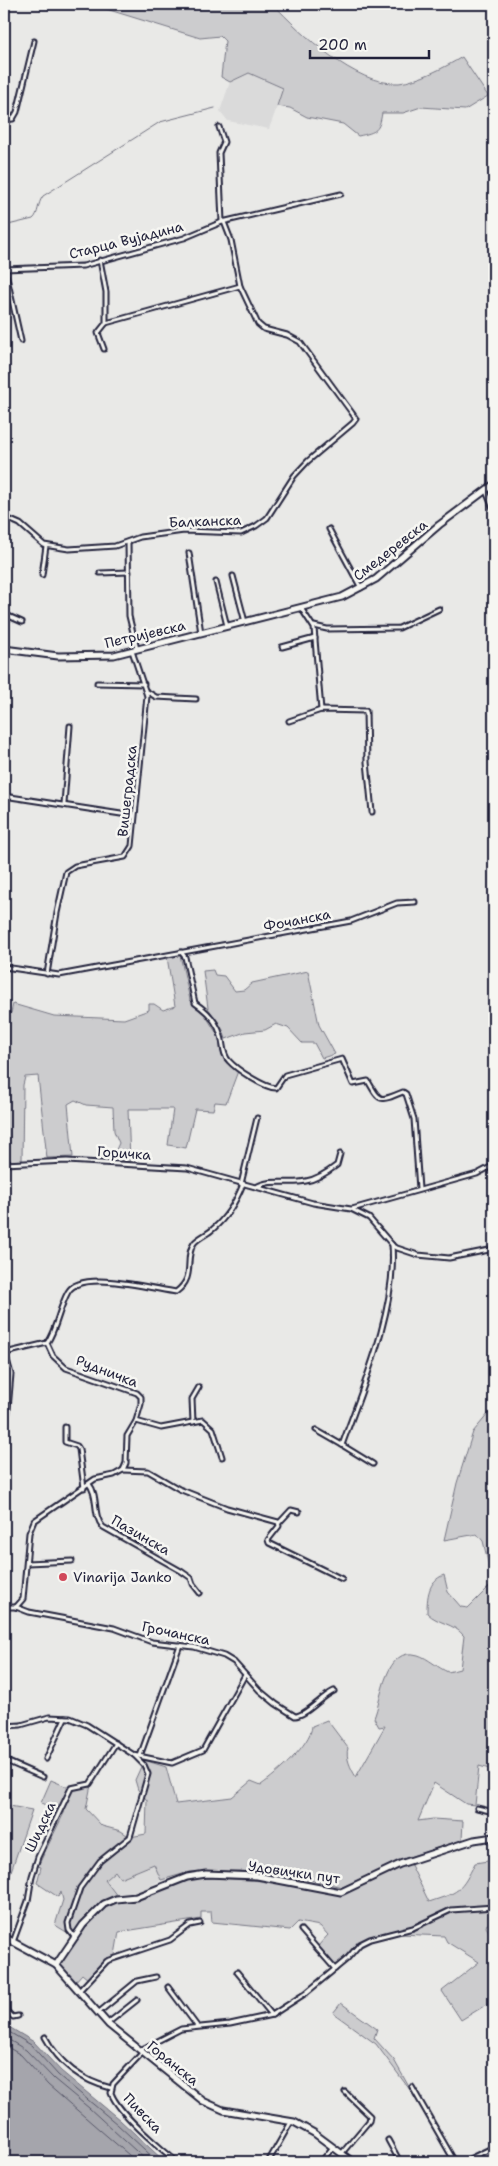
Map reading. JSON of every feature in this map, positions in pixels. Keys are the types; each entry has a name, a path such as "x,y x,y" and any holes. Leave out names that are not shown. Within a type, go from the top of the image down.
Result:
{"main road":[{"name":"Смедеревска","path":"202,633 336,600 361,589 386,572 435,529 494,484"},
{"name":"Петријевска","path":"6,650 32,654 90,656 135,650 202,633"},
{"name":"Удовички пут","path":"56,1966 92,1914 108,1901 136,1897 187,1877 206,1874 257,1876 341,1892 400,1864 474,1840 494,1837"},
{"name":"Горанска","path":"4,1938 56,1966 107,2023 208,2104 223,2110 292,2122 309,2130 353,2162"}],"street":[{"path":"4,120 13,119 17,112 34,41"},
{"path":"104,349 98,333 106,324 240,286 231,240 223,222 219,153 224,142 219,127"},
{"name":"Старца Вујадина","path":"4,269 33,266 72,268 184,238 223,222 341,194"},
{"path":"100,260 106,287 106,324"},
{"path":"4,269 21,341"},
{"name":"Балканска","path":"46,546 96,548 115,546 140,537 184,531 218,534 245,532 267,518 286,488 308,461 356,419 306,347 294,338 260,327 240,286"},
{"path":"486,490 494,511"},
{"path":"4,517 20,524 46,546 42,575"},
{"path":"329,528 361,589"},
{"name":"Вишеградска","path":"48,974 57,913 66,872 75,866 128,856 134,841 134,816 146,690 135,650 130,620 128,542"},
{"path":"190,553 202,633"},
{"path":"100,573 129,572"},
{"path":"233,576 245,622"},
{"path":"216,582 227,626"},
{"path":"301,608 314,626 321,710"},
{"path":"314,626 327,630 399,628 439,609"},
{"path":"4,614 22,622"},
{"path":"282,647 315,638"},
{"path":"4,670 6,650"},
{"path":"97,683 144,684"},
{"path":"146,690 156,697 196,699"},
{"path":"289,721 321,710 366,711 367,762 372,812"},
{"path":"64,804 70,726"},
{"path":"4,796 134,816"},
{"name":"Фочанска","path":"4,967 59,975 351,921 397,902 415,902"},
{"path":"181,952 184,957 195,1003 207,1012 215,1024 222,1037 222,1048 229,1062 250,1077 276,1088 285,1075 342,1059 353,1084 368,1081 374,1095 381,1098 387,1098 403,1092 406,1094 414,1119 418,1189"},
{"path":"4,1456 10,1374 5,1354 47,1342 67,1293 78,1284 95,1281 176,1292 183,1286 189,1275 194,1243 213,1229 235,1204 242,1184 257,1118"},
{"name":"Горичка","path":"256,1187 270,1182 314,1180 337,1165 340,1154"},
{"name":"Горичка","path":"4,1164 67,1161 186,1168 313,1204 351,1209 369,1218 392,1245 408,1252 436,1259 494,1249"},
{"path":"351,1209 477,1174 494,1165"},
{"path":"342,1446 373,1358 383,1320 392,1276 392,1245"},
{"name":"Рудничка","path":"47,1342 53,1356 66,1368 138,1394 142,1401 136,1421 127,1436 126,1463 123,1470"},
{"path":"193,1422 192,1399 199,1386"},
{"path":"136,1421 161,1428 203,1420 213,1429 222,1457"},
{"path":"65,1427 65,1442 77,1446 79,1449 84,1488"},
{"path":"316,1430 373,1464"},
{"path":"16,1607 24,1599 29,1533 34,1521 95,1479 114,1475 123,1470 148,1471 179,1489 227,1508 279,1523"},
{"name":"Пазинска","path":"88,1484 93,1492 97,1519 103,1527 181,1571 191,1578 200,1593"},
{"path":"299,1512 291,1510 279,1523 268,1540 269,1543 342,1579"},
{"path":"27,1563 72,1561"},
{"name":"Грочанска","path":"4,1607 16,1607 29,1612 114,1628 152,1642 205,1649 224,1656 234,1662 276,1704 295,1716 303,1714 334,1691"},
{"path":"140,1756 180,1645"},
{"path":"4,1726 21,1725 49,1717 65,1718 87,1725 132,1753 170,1764 203,1750 245,1675"},
{"path":"46,1759 65,1718"},
{"name":"Шидска","path":"13,1942 28,1901 32,1876 38,1857 71,1788 89,1785 116,1743"},
{"path":"75,1938 69,1930 68,1923 80,1888 100,1861 128,1840 133,1831 148,1772 132,1753"},
{"path":"4,1760 43,1777"},
{"path":"476,1808 494,1812"},
{"path":"238,1972 272,2015 336,1969 360,1944 370,1939 413,1928 451,1910 494,1907"},
{"path":"79,1991 107,1961 170,1940 190,1924 200,1923"},
{"path":"301,1930 336,1969"},
{"path":"97,2013 137,1981 156,1977"},
{"path":"168,1987 197,2026"},
{"path":"107,2023 137,2000"},
{"path":"4,2009 14,2017 18,2016"},
{"name":"Пивска","path":"177,2162 144,2133 117,2104 111,2093 111,2088 141,2052 176,2030 197,2026 230,2024 272,2015"},
{"path":"44,2038 58,2057 82,2077 111,2088"},
{"path":"412,2087 455,2162"},
{"path":"342,2153 370,2116 345,2092"},
{"path":"268,2162 292,2122"},
{"path":"388,2140 400,2162"},
{"path":"321,2162 333,2147"},
{"path":"463,2162 494,2148"}],"shaded area":[{"path":"90,4 273,4 314,43 347,67 365,76 382,82 407,82 432,73 462,57 488,96 465,110 421,107 403,113 382,113 380,124 376,130 358,136 343,124 307,117 290,108 277,106 283,88 249,73 230,82 221,77 225,41 220,36 200,38"},
{"path":"249,73 284,88 269,129 228,121 220,111 230,82"},
{"path":"180,955 190,1000 204,1013 219,1037 220,1049 228,1064 238,1071 226,1103 215,1102 213,1110 195,1109 186,1148 168,1145 173,1109 128,1109 130,1162 116,1160 115,1152 119,1143 114,1131 113,1107 86,1105 75,1100 68,1104 73,1157 47,1158 38,1076 25,1077 23,1085 22,1161 4,1161 4,1012 11,1013 13,1004 54,1016 124,1019 149,1010 149,1004 154,1004 163,1010 175,1006 167,957"},
{"path":"213,970 215,975 224,976 235,991 244,990 252,983 308,971 319,1025 335,1054 322,1058 314,1043 302,1043 288,1028 276,1024 265,1030 245,1032 226,1039 223,1030 208,1008 203,971"},
{"path":"494,1407 494,1773 493,1770 479,1766 475,1805 466,1804 434,1783 418,1821 433,1819 463,1821 462,1840 403,1859 343,1887 304,1879 240,1871 190,1872 161,1880 154,1864 120,1878 115,1871 105,1880 117,1896 99,1903 73,1936 55,1925 63,1900 61,1892 58,1897 37,1883 41,1867 38,1866 64,1813 41,1803 51,1780 65,1786 91,1785 86,1809 102,1826 121,1831 130,1837 146,1834 147,1800 138,1790 135,1780 144,1760 166,1767 176,1804 232,1797 251,1781 261,1785 268,1780 300,1750 312,1726 327,1720 348,1748 350,1767 356,1777 385,1726 379,1727 374,1718 387,1676 398,1658 407,1654 418,1655 448,1672 460,1669 464,1636 456,1628 431,1617 427,1613 427,1601 432,1585 444,1575 448,1592 461,1607 468,1608 493,1583 483,1541 477,1534 444,1540 457,1483 473,1432"},
{"path":"4,1805 32,1810 8,1880 4,1880"},
{"path":"494,1860 494,1926 487,1924 486,1927 494,1939 494,2000 461,2020 442,1991 479,1962 447,1942 444,1936 400,1934 390,1931 355,1945 335,1967 317,1947 328,1935 320,1926 298,1922 290,1930 212,1922 211,1912 201,1912 201,1919 119,1932 115,1955 102,1962 89,1980 82,1974 74,1983 59,1965 100,1908 189,1879 215,1878 280,1882 342,1894 410,1863 429,1902 458,1890 475,1863"},
{"path":"154,1863 161,1880 132,1896 117,1896 105,1880 115,1871 120,1878"},
{"path":"341,2003 377,2029 374,2038 394,2060 413,2094 376,2044 333,2013"}],"water":[{"path":"4,2024 34,2042 61,2071 120,2120 165,2162 4,2162"}],"waterway":[{"path":"4,226 33,219 43,196 160,122 215,108"}],"place":[{"name":"Vinarija Janko","path":"63,1577"}]}
